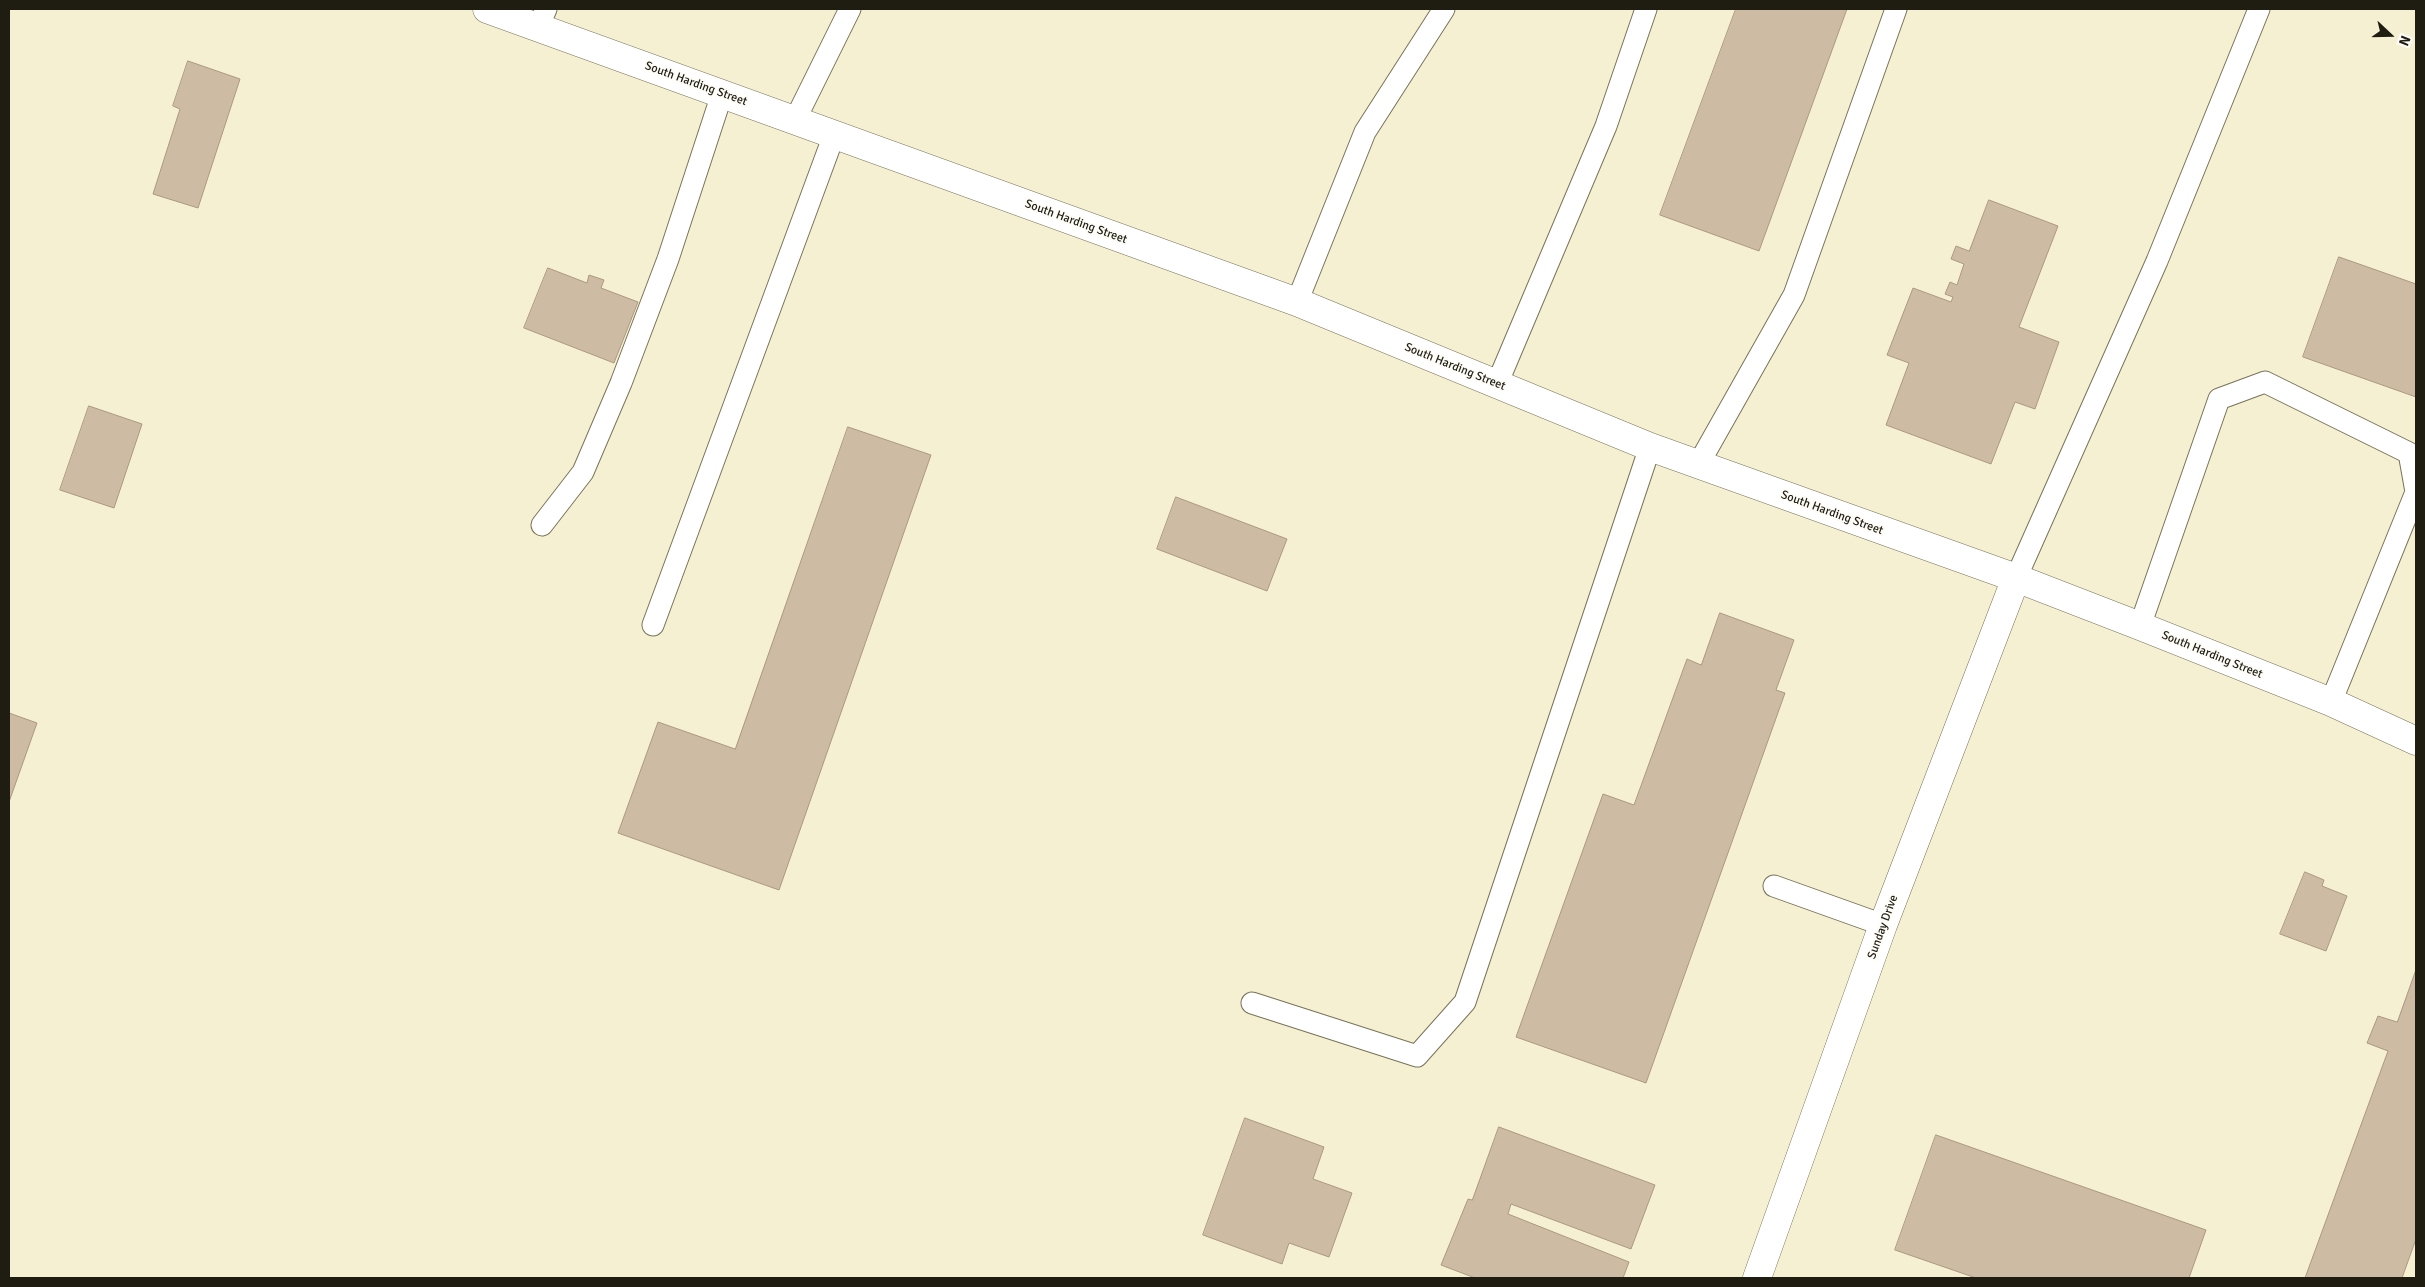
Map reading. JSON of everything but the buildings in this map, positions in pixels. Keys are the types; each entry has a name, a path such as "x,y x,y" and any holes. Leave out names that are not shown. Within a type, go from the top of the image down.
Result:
{"street":[{"name":"South Harding Street","path":"486,9 542,18 722,94 1297,302 1650,447 2016,578 2140,626 2331,702 2416,741"},
{"name":"Sunday Drive","path":"1757,1278 1883,925 2016,578"}],"lane":[{"path":"795,120 850,9"},
{"path":"1297,302 1365,132 1444,9"},
{"path":"1496,384 1606,126 1646,9"},
{"path":"1698,465 1794,295 1896,9"},
{"path":"2016,578 2157,261 2259,9"},
{"path":"542,525 583,472 621,383 668,259 722,94"},
{"path":"654,625 834,135"},
{"path":"2140,626 2219,399 2265,382 2409,453 2416,492 2331,702"},
{"path":"1252,1003 1417,1056 1465,1002 1650,447"},
{"path":"1774,886 1883,925"}]}
